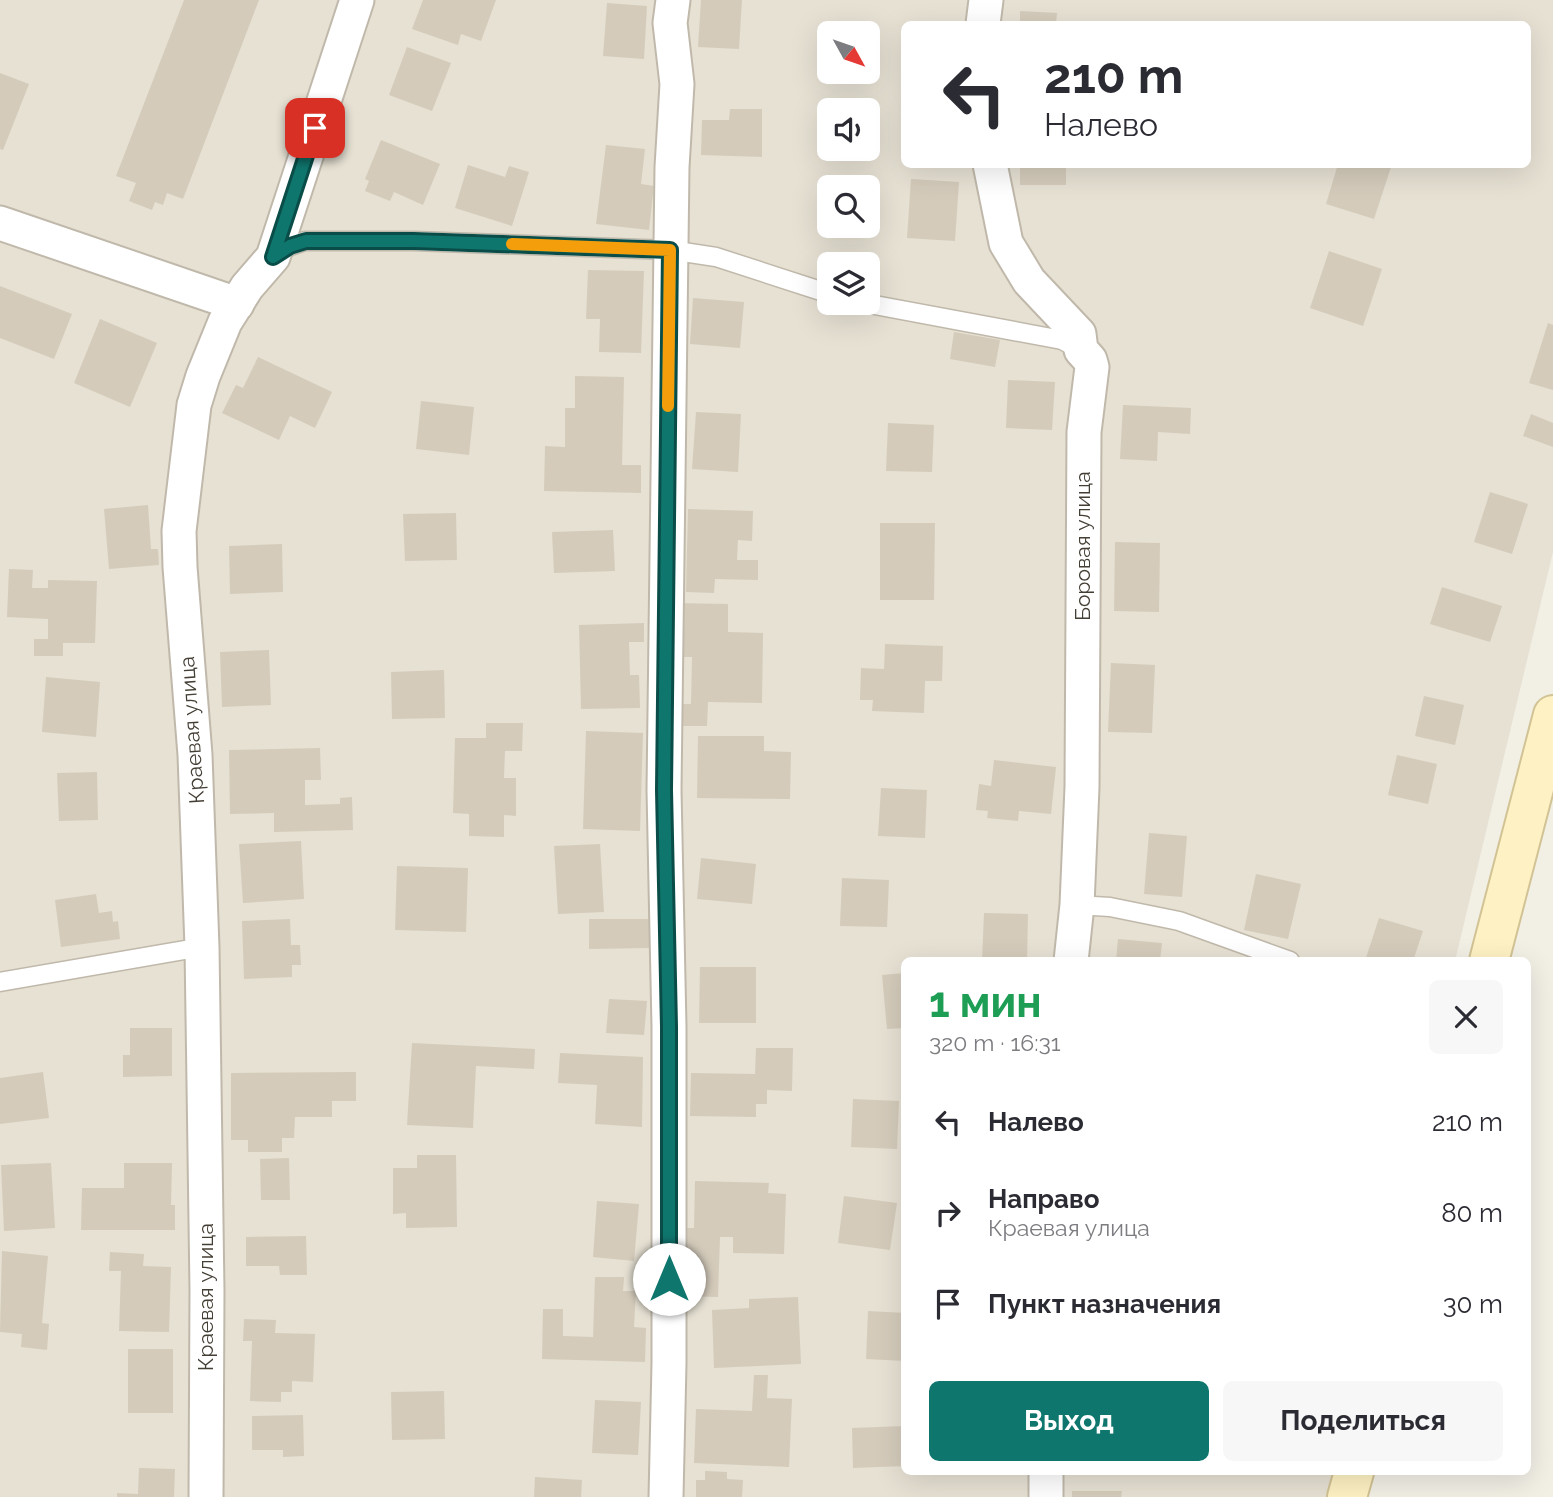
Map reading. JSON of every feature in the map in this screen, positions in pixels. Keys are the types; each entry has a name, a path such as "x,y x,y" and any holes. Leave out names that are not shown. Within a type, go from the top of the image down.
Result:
{"main road":[{"path":"1490,957 1543,794 1553,715"},
{"path":"1347,1497 1353,1475"}],"street":[{"name":"Краевая улица","path":"206,1497 207,1291 202,947 195,755 179,531 194,405 216,340 247,287 273,257 357,0"},
{"path":"666,1497 669,1363 669,1027 664,790 670,250 677,84 670,23 673,0"},
{"path":"984,21 986,0"},
{"name":"Боровая улица","path":"991,168 1006,243 1029,281 1079,334 1081,350 1090,360 1091,367 1084,432 1082,787 1077,905 1071,957"},
{"path":"0,223 237,304"},
{"path":"1045,1475 1046,1497"}],"lane":[{"path":"273,257 290,246 306,241 414,241 670,250 716,257 817,290"},
{"path":"880,306 1062,340 1081,350"},
{"path":"1077,905 1123,909 1179,921 1279,957"},
{"path":"0,982 202,947"}],"shaded area":[{"path":"0,0 1553,0 1553,552 1456,957 901,957 901,1475 1331,1475 1326,1497 0,1497"}],"building":[{"path":"184,0 259,0 183,199 167,193 163,205 155,202 152,210 129,201 136,183 116,176"},
{"path":"423,0 496,0 481,41 461,34 458,45 412,29"},
{"path":"701,0 742,0 739,49 698,47"},
{"path":"607,3 647,6 644,59 603,56"},
{"path":"1020,11 1057,13 1056,21 1020,21"},
{"path":"407,47 451,63 432,111 389,95"},
{"path":"0,73 29,84 3,150 0,149"},
{"path":"730,109 762,109 762,157 701,155 702,120 729,120"},
{"path":"381,140 440,164 423,205 394,192 390,201 365,191 369,181 365,179"},
{"path":"606,145 645,149 641,184 654,186 649,230 596,224"},
{"path":"468,165 505,177 509,166 529,172 512,226 455,208"},
{"path":"1020,168 1066,168 1066,185 1020,185"},
{"path":"1337,168 1391,168 1374,219 1326,204"},
{"path":"911,179 959,182 955,241 907,238"},
{"path":"1329,251 1382,269 1363,326 1310,308"},
{"path":"588,270 644,271 641,353 599,352 600,319 586,319"},
{"path":"0,286 72,314 54,359 0,338"},
{"path":"693,298 744,302 740,348 690,344"},
{"path":"100,319 157,343 130,407 74,383"},
{"path":"1548,323 1553,325 1553,390 1529,383"},
{"path":"954,332 1000,340 995,367 950,359"},
{"path":"258,357 332,392 315,428 290,416 279,440 222,413 236,385 243,388"},
{"path":"575,376 624,377 622,465 641,465 641,493 544,491 545,446 565,447 565,408 575,408"},
{"path":"1008,380 1055,382 1052,430 1006,428"},
{"path":"421,401 474,407 469,455 416,449"},
{"path":"1123,405 1191,408 1190,434 1158,432 1157,461 1120,459"},
{"path":"696,412 741,414 738,472 692,469"},
{"path":"1531,414 1553,423 1553,447 1523,436"},
{"path":"888,423 934,425 932,472 886,471"},
{"path":"1490,492 1528,504 1512,554 1474,542"},
{"path":"148,505 151,549 158,549 159,565 109,569 104,509"},
{"path":"688,509 753,511 752,541 738,540 737,560 758,560 758,580 715,579 714,593 686,592"},
{"path":"456,513 457,560 405,561 403,514"},
{"path":"880,523 935,523 934,600 880,600"},
{"path":"613,530 615,571 554,573 552,532"},
{"path":"1115,542 1160,543 1159,612 1114,611"},
{"path":"282,544 283,592 230,594 229,546"},
{"path":"9,569 33,570 32,588 48,588 48,580 97,581 95,643 63,643 63,656 34,656 34,639 48,639 48,619 7,617"},
{"path":"1442,587 1502,606 1490,642 1430,624"},
{"path":"678,603 728,604 728,632 763,633 762,703 708,702 707,726 678,726 678,704 691,704 692,657 678,657"},
{"path":"644,623 644,642 629,642 630,675 639,675 640,708 581,709 579,625"},
{"path":"885,644 943,646 942,681 925,681 924,713 872,711 873,700 860,700 861,668 884,669"},
{"path":"269,650 271,705 222,707 220,652"},
{"path":"1111,663 1155,665 1152,733 1108,732"},
{"path":"444,670 445,718 392,719 391,672"},
{"path":"46,677 100,682 96,737 42,732"},
{"path":"1424,696 1464,705 1455,745 1415,736"},
{"path":"486,723 523,723 522,751 505,751 504,778 516,778 516,816 504,815 504,837 469,836 469,814 453,813 455,738 486,738"},
{"path":"586,731 643,733 640,831 583,829"},
{"path":"698,736 764,736 764,751 791,752 790,799 697,798"},
{"path":"320,748 321,780 305,780 305,805 340,804 340,798 352,797 353,830 274,832 274,813 230,814 229,750"},
{"path":"1397,755 1437,764 1428,804 1388,795"},
{"path":"994,760 1056,767 1051,814 1019,811 1018,821 987,818 988,811 976,810 979,784 991,786"},
{"path":"97,772 98,820 59,821 57,773"},
{"path":"881,788 927,790 925,838 878,836"},
{"path":"1149,833 1187,836 1182,897 1144,894"},
{"path":"301,841 304,899 243,903 239,844"},
{"path":"600,844 604,912 558,914 554,846"},
{"path":"701,858 756,864 752,904 697,899"},
{"path":"397,866 468,868 466,932 395,930"},
{"path":"1256,874 1301,884 1288,939 1244,930"},
{"path":"842,878 889,880 887,927 840,926"},
{"path":"96,894 99,913 112,911 113,922 118,921 120,939 61,947 55,900"},
{"path":"984,913 1028,914 1027,957 982,957"},
{"path":"1379,918 1423,931 1414,957 1366,957"},
{"path":"290,919 291,945 300,945 301,965 292,965 292,977 244,979 242,921"},
{"path":"589,919 650,919 650,948 589,949"},
{"path":"1118,939 1162,943 1160,957 1116,957"},
{"path":"700,967 756,967 756,1023 699,1023"},
{"path":"901,973 901,1028 887,1029 882,975"},
{"path":"609,999 647,1001 644,1035 606,1033"},
{"path":"130,1028 172,1028 172,1076 123,1077 123,1055 130,1055"},
{"path":"412,1043 535,1049 534,1069 476,1066 473,1128 407,1125"},
{"path":"756,1048 793,1048 792,1091 767,1090 767,1104 756,1104 756,1117 690,1116 691,1073 755,1074"},
{"path":"560,1053 643,1057 642,1127 595,1124 597,1085 558,1083"},
{"path":"43,1072 49,1118 0,1124 0,1078"},
{"path":"356,1072 356,1101 332,1101 332,1117 295,1117 294,1138 282,1138 282,1152 248,1152 248,1140 231,1140 231,1073"},
{"path":"853,1099 899,1101 897,1149 851,1147"},
{"path":"417,1155 456,1155 457,1227 406,1228 406,1213 393,1214 393,1168 417,1168"},
{"path":"289,1158 290,1200 261,1200 260,1159"},
{"path":"51,1163 55,1228 4,1231 1,1165"},
{"path":"124,1163 172,1163 171,1205 175,1205 175,1230 81,1230 82,1188 124,1188"},
{"path":"695,1181 769,1183 768,1193 786,1194 784,1254 733,1253 733,1237 720,1237 718,1297 676,1296 678,1228 694,1228"},
{"path":"844,1196 897,1203 890,1250 838,1243"},
{"path":"597,1201 639,1204 634,1261 593,1257"},
{"path":"306,1236 307,1275 280,1275 279,1266 246,1266 246,1237"},
{"path":"2,1251 48,1256 42,1323 49,1324 47,1350 21,1347 22,1334 0,1332"},
{"path":"110,1252 144,1254 143,1266 171,1267 169,1332 119,1331 121,1271 109,1271"},
{"path":"595,1277 624,1277 623,1291 636,1291 634,1327 646,1328 645,1362 542,1359 543,1309 563,1309 563,1336 593,1337"},
{"path":"798,1297 801,1364 714,1368 712,1310 749,1308 749,1299"},
{"path":"868,1311 901,1313 901,1361 866,1359"},
{"path":"244,1319 276,1320 275,1333 315,1334 313,1382 292,1381 292,1392 281,1392 281,1402 250,1401 252,1341 243,1341"},
{"path":"128,1349 173,1349 173,1413 128,1413"},
{"path":"754,1375 768,1375 767,1398 792,1399 789,1467 694,1463 696,1409 752,1411"},
{"path":"444,1391 445,1439 392,1440 391,1392"},
{"path":"595,1400 641,1402 638,1455 592,1453"},
{"path":"303,1415 304,1456 283,1457 283,1450 252,1450 252,1416"},
{"path":"901,1426 901,1466 853,1468 852,1428"},
{"path":"139,1468 175,1469 174,1497 117,1497 117,1493 138,1494"},
{"path":"705,1471 727,1472 727,1479 743,1480 742,1497 696,1497 696,1480 705,1480"},
{"path":"535,1477 582,1480 581,1497 534,1497"},
{"path":"1072,1491 1122,1491 1121,1497 1072,1497"}],"slow traffic":[{"path":"512,244 670,250 668,406"}],"route":[{"path":"315,128 273,257 290,246 306,241 414,241 670,250 664,790 669,1027 669,1279"}]}
